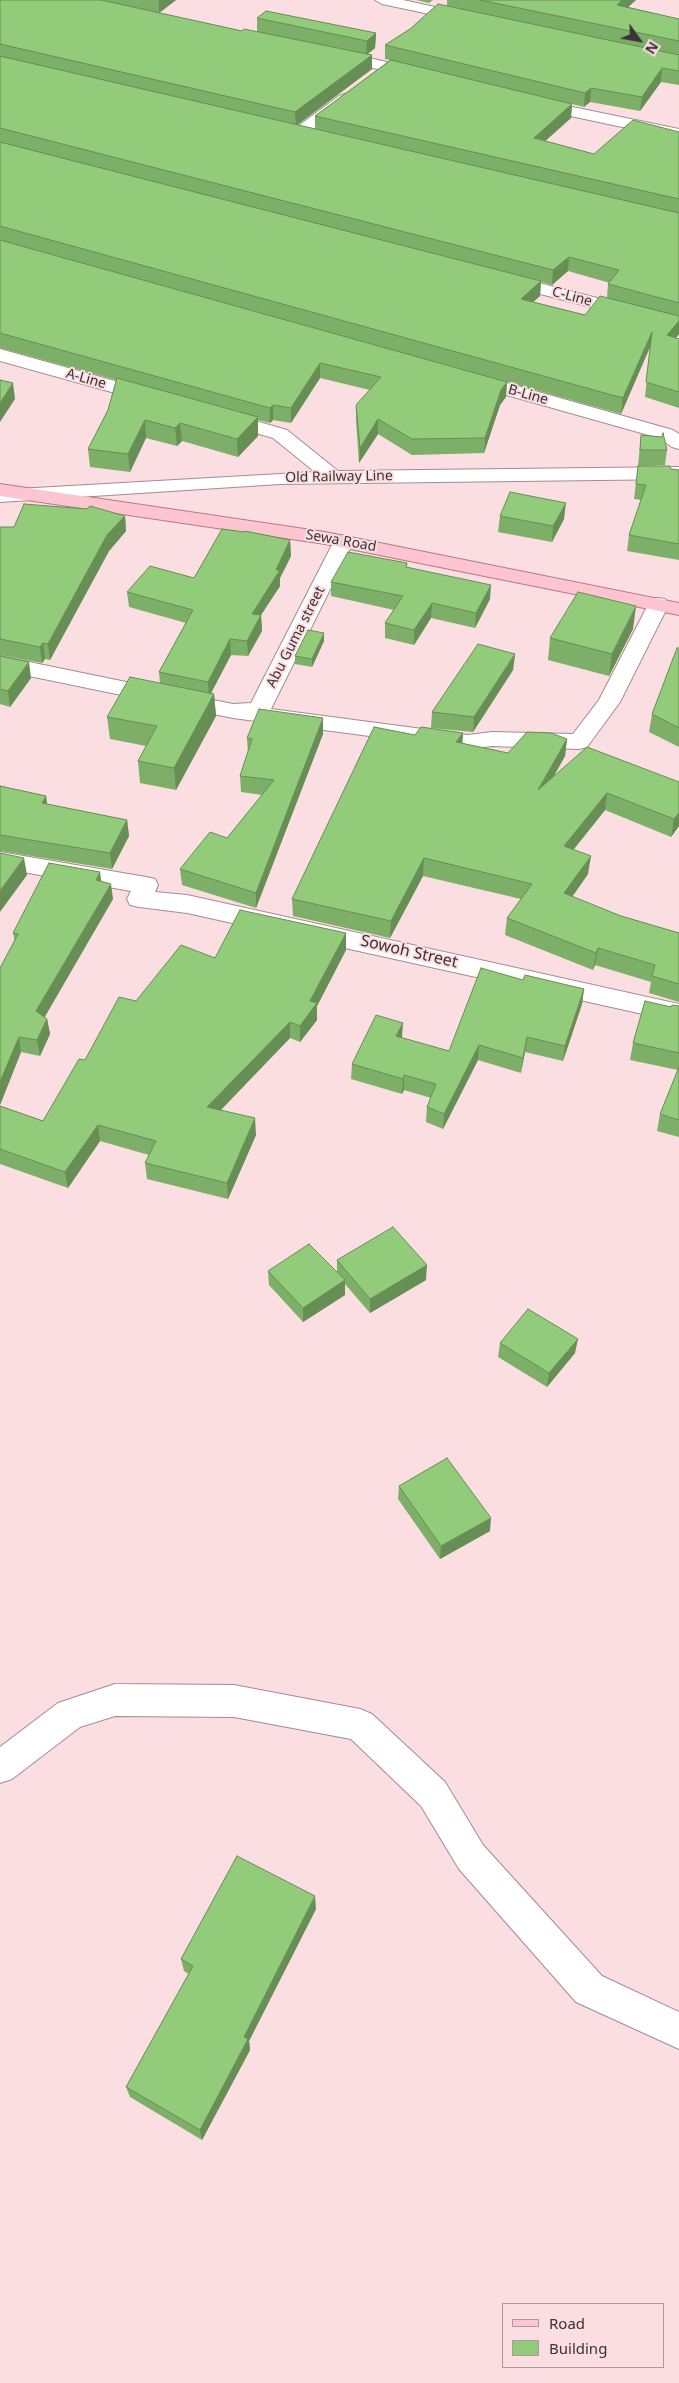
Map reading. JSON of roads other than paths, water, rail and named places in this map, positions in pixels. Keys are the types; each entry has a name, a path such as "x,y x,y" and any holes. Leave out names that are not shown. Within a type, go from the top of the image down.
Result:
{"main road":[{"name":"Sewa Road","path":"0,490 344,541 668,607"}],"street":[{"path":"382,0 479,20"},
{"path":"416,23 444,0"},
{"path":"372,70 386,49"},
{"path":"322,52 372,70 388,66 435,78"},
{"path":"298,133 358,88"},
{"path":"520,101 679,134"},
{"path":"279,129 318,138"},
{"name":"C-Line","path":"488,275 679,325"},
{"name":"A-Line","path":"0,355 168,402"},
{"name":"B-Line","path":"457,375 666,434 679,443"},
{"path":"206,413 280,434 332,476"},
{"name":"Old Railway Line","path":"0,496 332,476 679,473"},
{"name":"Abu Guma street","path":"233,711 259,710 344,541"},
{"path":"0,663 233,711 468,742 492,739 588,746 609,702 668,607"},
{"name":"Sowoh Street","path":"0,860 146,885 139,899 187,904 679,1013"},
{"path":"0,1767 70,1714 115,1700 234,1701 360,1725 433,1794 471,1857 589,1989 679,2031"}]}
